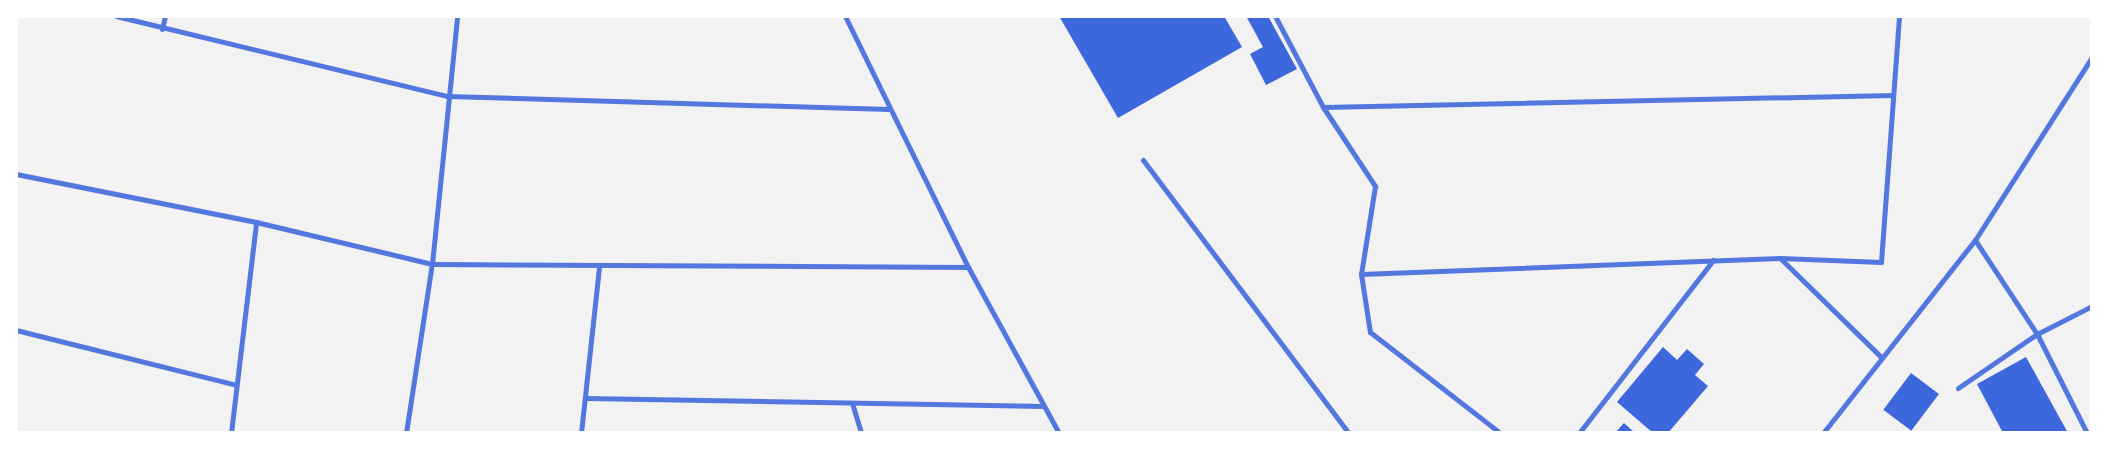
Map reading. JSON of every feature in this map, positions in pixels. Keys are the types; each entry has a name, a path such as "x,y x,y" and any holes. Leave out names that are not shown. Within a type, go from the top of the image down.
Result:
{"street":[{"path":"116,16 162,29 446,96 889,108"},
{"path":"162,29 164,16"},
{"path":"406,433 432,264 446,96 458,16"},
{"path":"845,16 968,267 1059,433"},
{"path":"1275,16 1322,107 1375,186 1361,274 1370,332 1500,433"},
{"path":"1361,274 1780,258 1881,262 1899,16"},
{"path":"1823,433 1975,240 2092,57"},
{"path":"1322,107 1893,95"},
{"path":"1143,160 1349,433"},
{"path":"16,174 256,222 432,264 968,267"},
{"path":"230,433 256,222"},
{"path":"1975,240 2037,334 2087,433"},
{"path":"1780,258 1882,358"},
{"path":"1579,433 1713,260"},
{"path":"581,433 599,266"},
{"path":"1958,388 2037,334 2092,306"},
{"path":"16,330 236,385"},
{"path":"586,398 1043,406"},
{"path":"852,403 861,433"}],"building":[{"path":"1059,16 1224,16 1242,47 1118,118"},
{"path":"1246,16 1268,16 1297,69 1266,85 1250,54 1263,47"},
{"path":"1663,347 1677,360 1687,349 1704,364 1695,375 1708,386 1668,433 1653,433 1617,402"},
{"path":"2026,357 2068,433 2003,433 1977,384"},
{"path":"1911,373 1939,394 1911,431 1883,410"},
{"path":"1624,423 1635,433 1615,433"}]}
